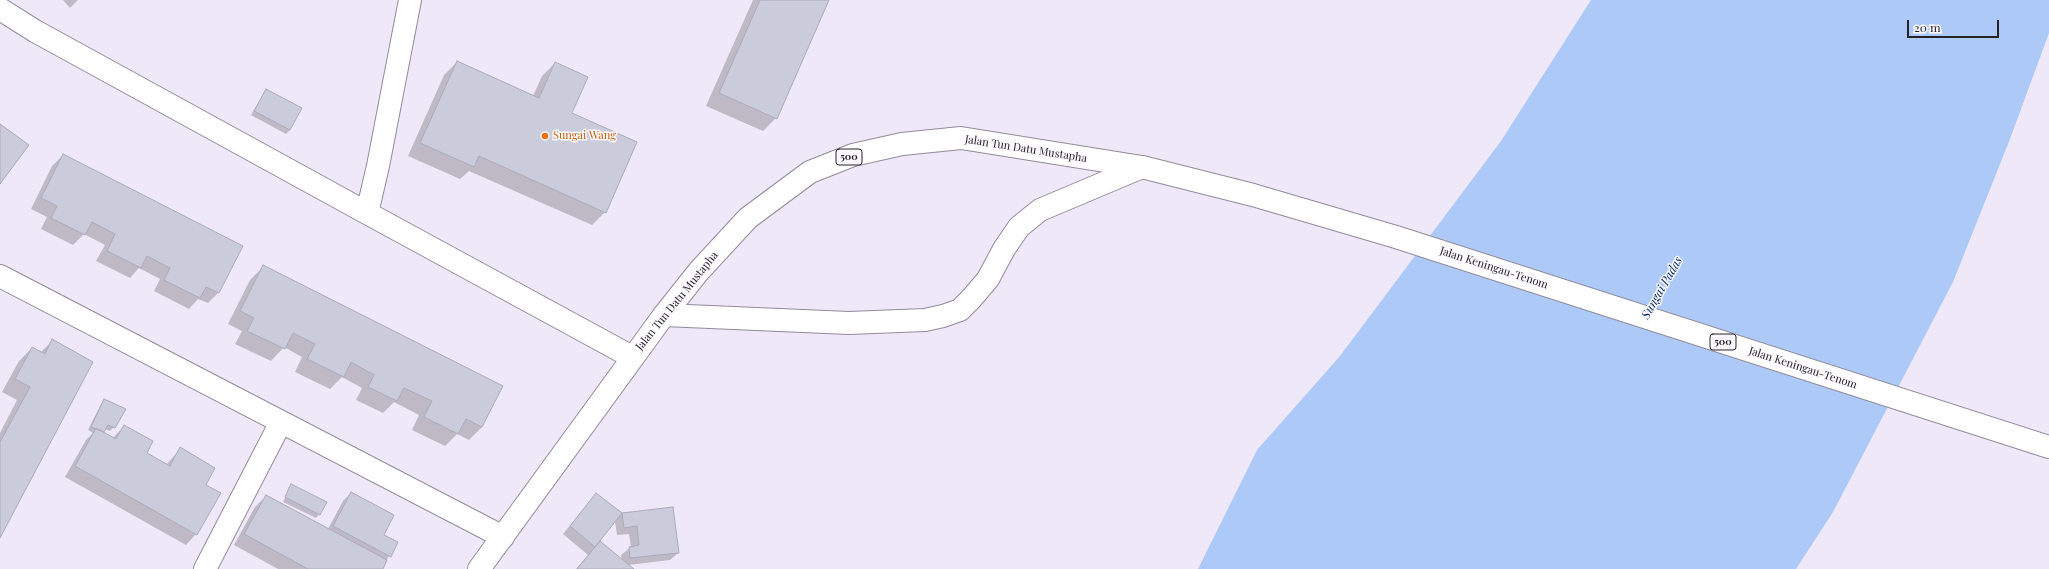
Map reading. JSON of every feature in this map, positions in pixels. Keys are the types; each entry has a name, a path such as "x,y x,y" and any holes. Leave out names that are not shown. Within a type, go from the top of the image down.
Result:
{"street":[{"path":"366,213 378,166 410,0"},
{"path":"0,9 35,31 632,357"},
{"name":"Jalan Tun Datu Mustapha","path":"479,569 632,357 699,270 748,218 810,172 853,155 902,144 961,138 1142,167 1253,195 1396,237"},
{"path":"664,315 849,323 925,320 943,316 960,310 971,299 988,279 1004,249 1019,227 1040,210 1142,167"},
{"name":"Jalan Keningau-Tenom","path":"1396,237 2049,447"},
{"path":"0,276 503,537"},
{"path":"205,569 281,422"}],"water":[{"name":"Sungai Padas","path":"1591,0 2049,0 2049,33 2010,139 1953,282 1833,512 1796,569 1198,569 1257,450 1340,356 1501,141"}],"building":[{"path":"760,0 829,0 777,119 719,93"},
{"path":"457,61 539,98 555,62 588,77 572,113 637,142 606,213 479,156 474,167 420,143"},
{"path":"266,89 302,108 290,130 254,111"},
{"path":"0,124 29,145 0,184"},
{"path":"63,154 243,246 219,293 206,287 200,298 164,280 170,268 147,256 141,268 107,251 115,234 92,222 85,235 51,218 57,206 41,198"},
{"path":"263,265 503,386 482,427 466,419 458,434 424,417 432,401 404,388 397,401 368,387 374,375 351,362 344,377 307,359 315,344 293,333 285,349 247,331 254,318 240,311"},
{"path":"52,339 93,362 0,538 0,442 30,387 15,379 32,347 45,354"},
{"path":"104,399 126,409 115,428 108,425 104,432 91,427"},
{"path":"124,425 153,441 147,453 170,466 180,447 215,468 206,485 221,493 197,535 75,466 96,428 116,439"},
{"path":"291,484 327,502 320,515 285,497"},
{"path":"351,492 394,515 384,535 398,542 391,557 333,526"},
{"path":"596,493 622,513 595,547 570,526"},
{"path":"266,495 387,560 383,569 308,569 244,534"},
{"path":"673,507 679,553 630,558 629,547 639,545 637,526 624,528 622,513"},
{"path":"600,541 634,569 577,569"}],"place":[{"name":"Sungai Wang","path":"545,136"}]}
